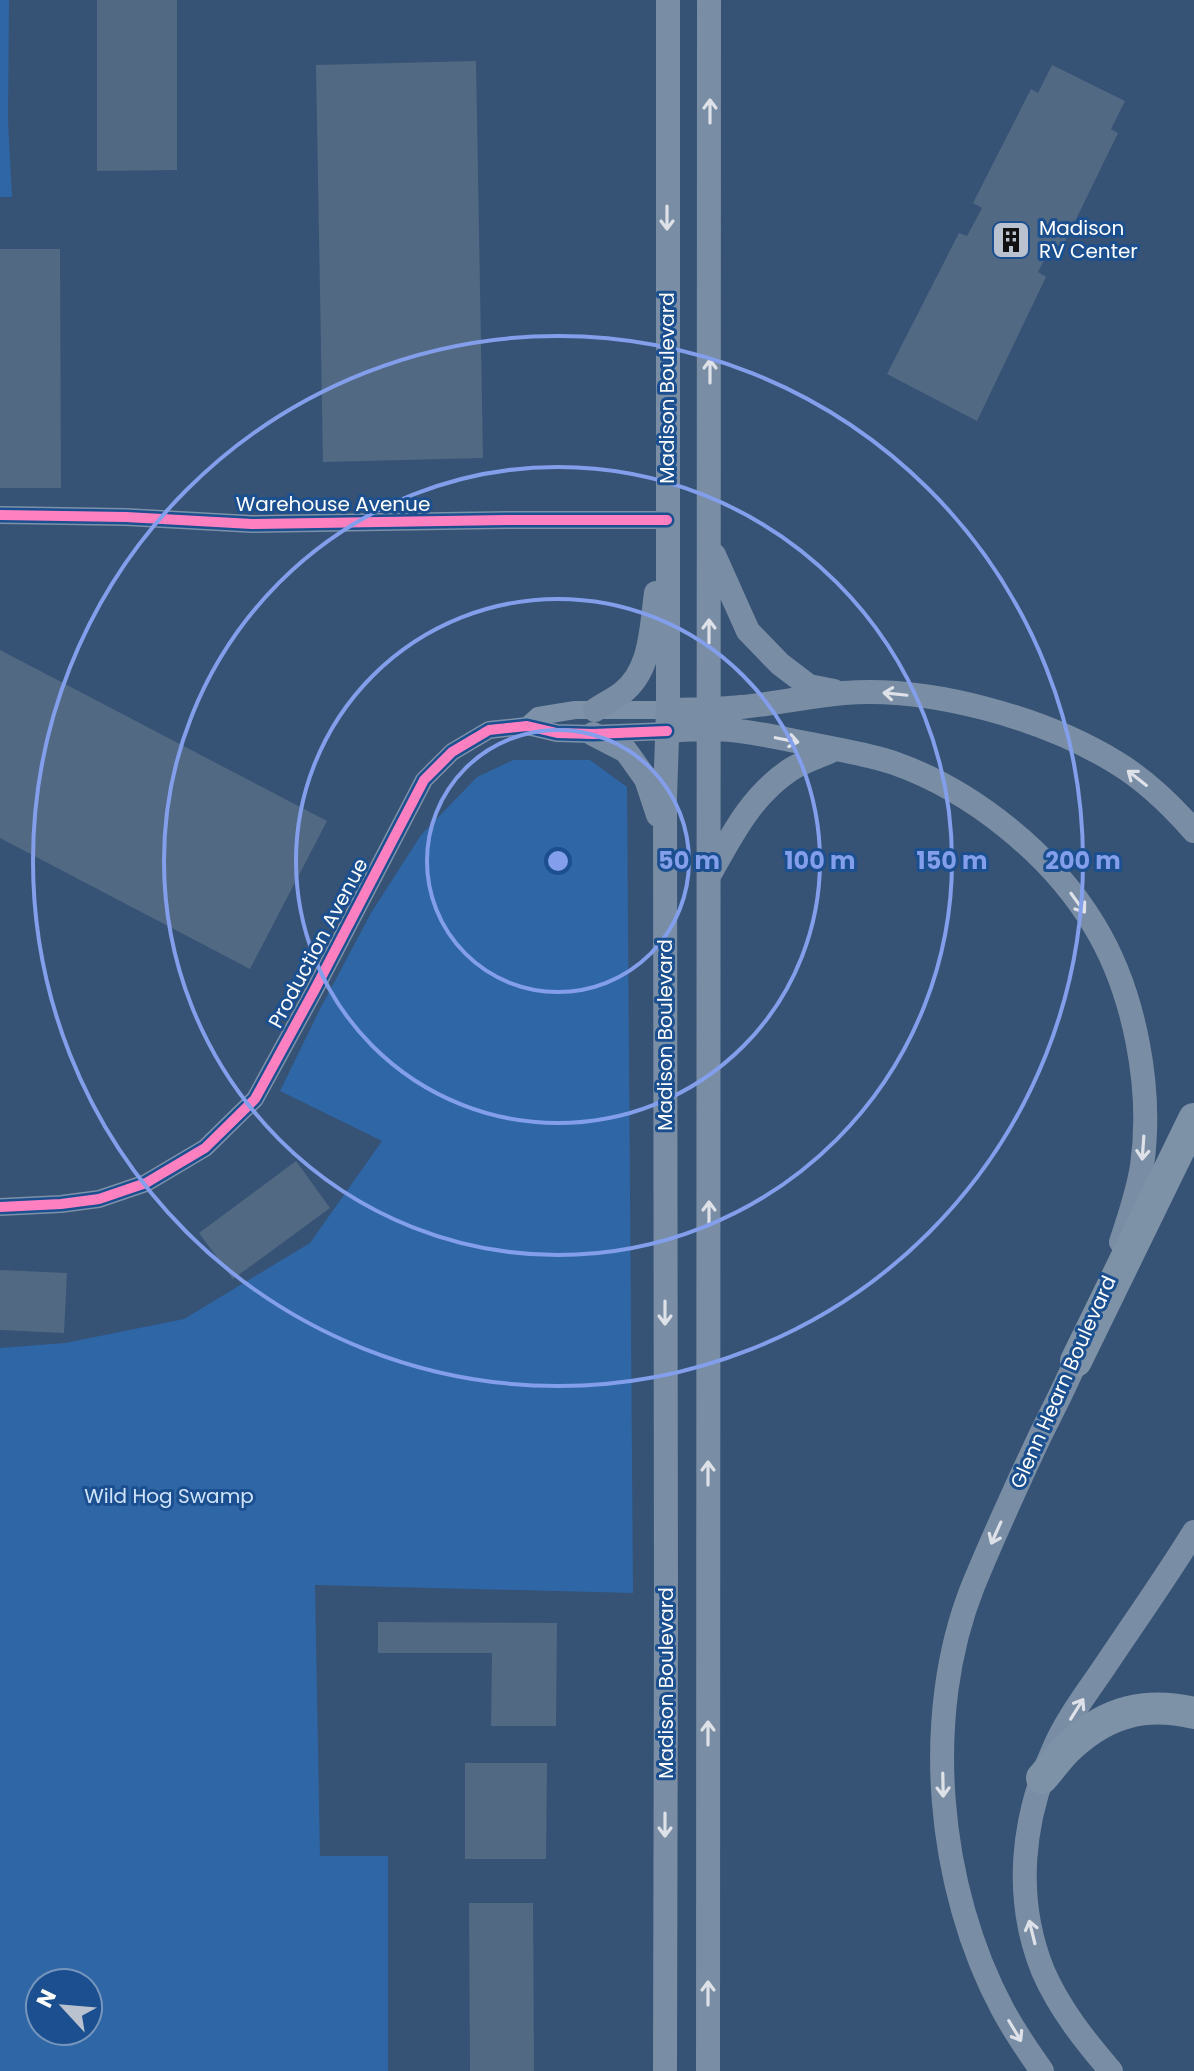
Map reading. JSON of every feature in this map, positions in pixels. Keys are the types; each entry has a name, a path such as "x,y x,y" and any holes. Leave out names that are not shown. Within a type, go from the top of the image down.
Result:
{"highway":[{"path":"1076,1361 1194,1119"},
{"path":"1042,1778 1070,1745 1103,1721 1141,1708 1168,1708 1194,1713"}],"main road":[{"name":"Madison Boulevard","path":"665,2071 668,0"},
{"path":"708,2071 709,0"},
{"path":"665,833 646,779 626,751 594,722 638,676 646,658 667,520"},
{"path":"709,545 748,631 780,664 809,686 844,693"},
{"name":"Glenn Hearn Boulevard","path":"668,721 709,719 739,708 844,693 879,692 939,698 1028,721 1120,764 1194,831"},
{"name":"Glenn Hearn Boulevard","path":"709,719 742,731 893,763 934,781 1010,829 1041,859 1094,925 1114,964 1138,1045 1144,1084 1142,1166 1117,1256 1076,1361 973,1587 956,1635 947,1683 943,1787 945,1820 962,1907 1002,2009 1042,2071"},
{"path":"709,876 739,822 763,791 792,769 836,749"},
{"path":"1111,2071 1059,2001 1043,1970 1025,1901 1024,1852 1042,1778 1055,1745 1194,1532"}],"street":[{"name":"Warehouse Avenue","path":"0,515 126,517 252,524 667,520"},
{"name":"Production Avenue","path":"0,1207 99,1199 146,1183 205,1148 255,1099 424,780 452,752 489,730 527,726 538,716 575,710 594,722 668,721"}],"green space":[{"path":"0,0 9,0 8,120 12,197 0,197"},
{"name":"Wild Hog Swamp","path":"513,760 590,760 627,787 633,1593 315,1585 320,1856 388,1856 388,2071 0,2071 0,1348 65,1343 184,1319 310,1243 382,1141 280,1091 371,913 421,835 477,777"}],"building":[{"path":"97,0 177,0 177,170 97,171"},
{"path":"476,61 483,458 323,462 316,65"},
{"name":"Madison RV Center","path":"1052,65 1125,101 1111,129 1118,133 1062,248 1053,243 1038,272 1046,277 977,421 887,374 959,233 967,236 982,208 973,203 1031,89 1038,93"},
{"path":"0,249 60,249 61,488 0,488"},
{"path":"0,650 327,821 250,969 0,838"},
{"path":"296,1161 330,1208 233,1279 199,1233"},
{"path":"0,1270 67,1273 64,1333 0,1330"},
{"path":"378,1622 557,1623 556,1726 491,1726 492,1653 378,1653"},
{"path":"465,1763 547,1763 546,1859 465,1859"},
{"path":"469,1903 533,1903 534,2071 470,2071"}],"cycle path":[{"path":"0,515 126,517 252,524 667,520"},
{"path":"0,1207 99,1199 146,1183 205,1148 255,1099 424,780 452,752 489,730 527,726 557,733 667,731"}],"place":[{"name":"Madison RV Center","path":"1011,240"}]}
